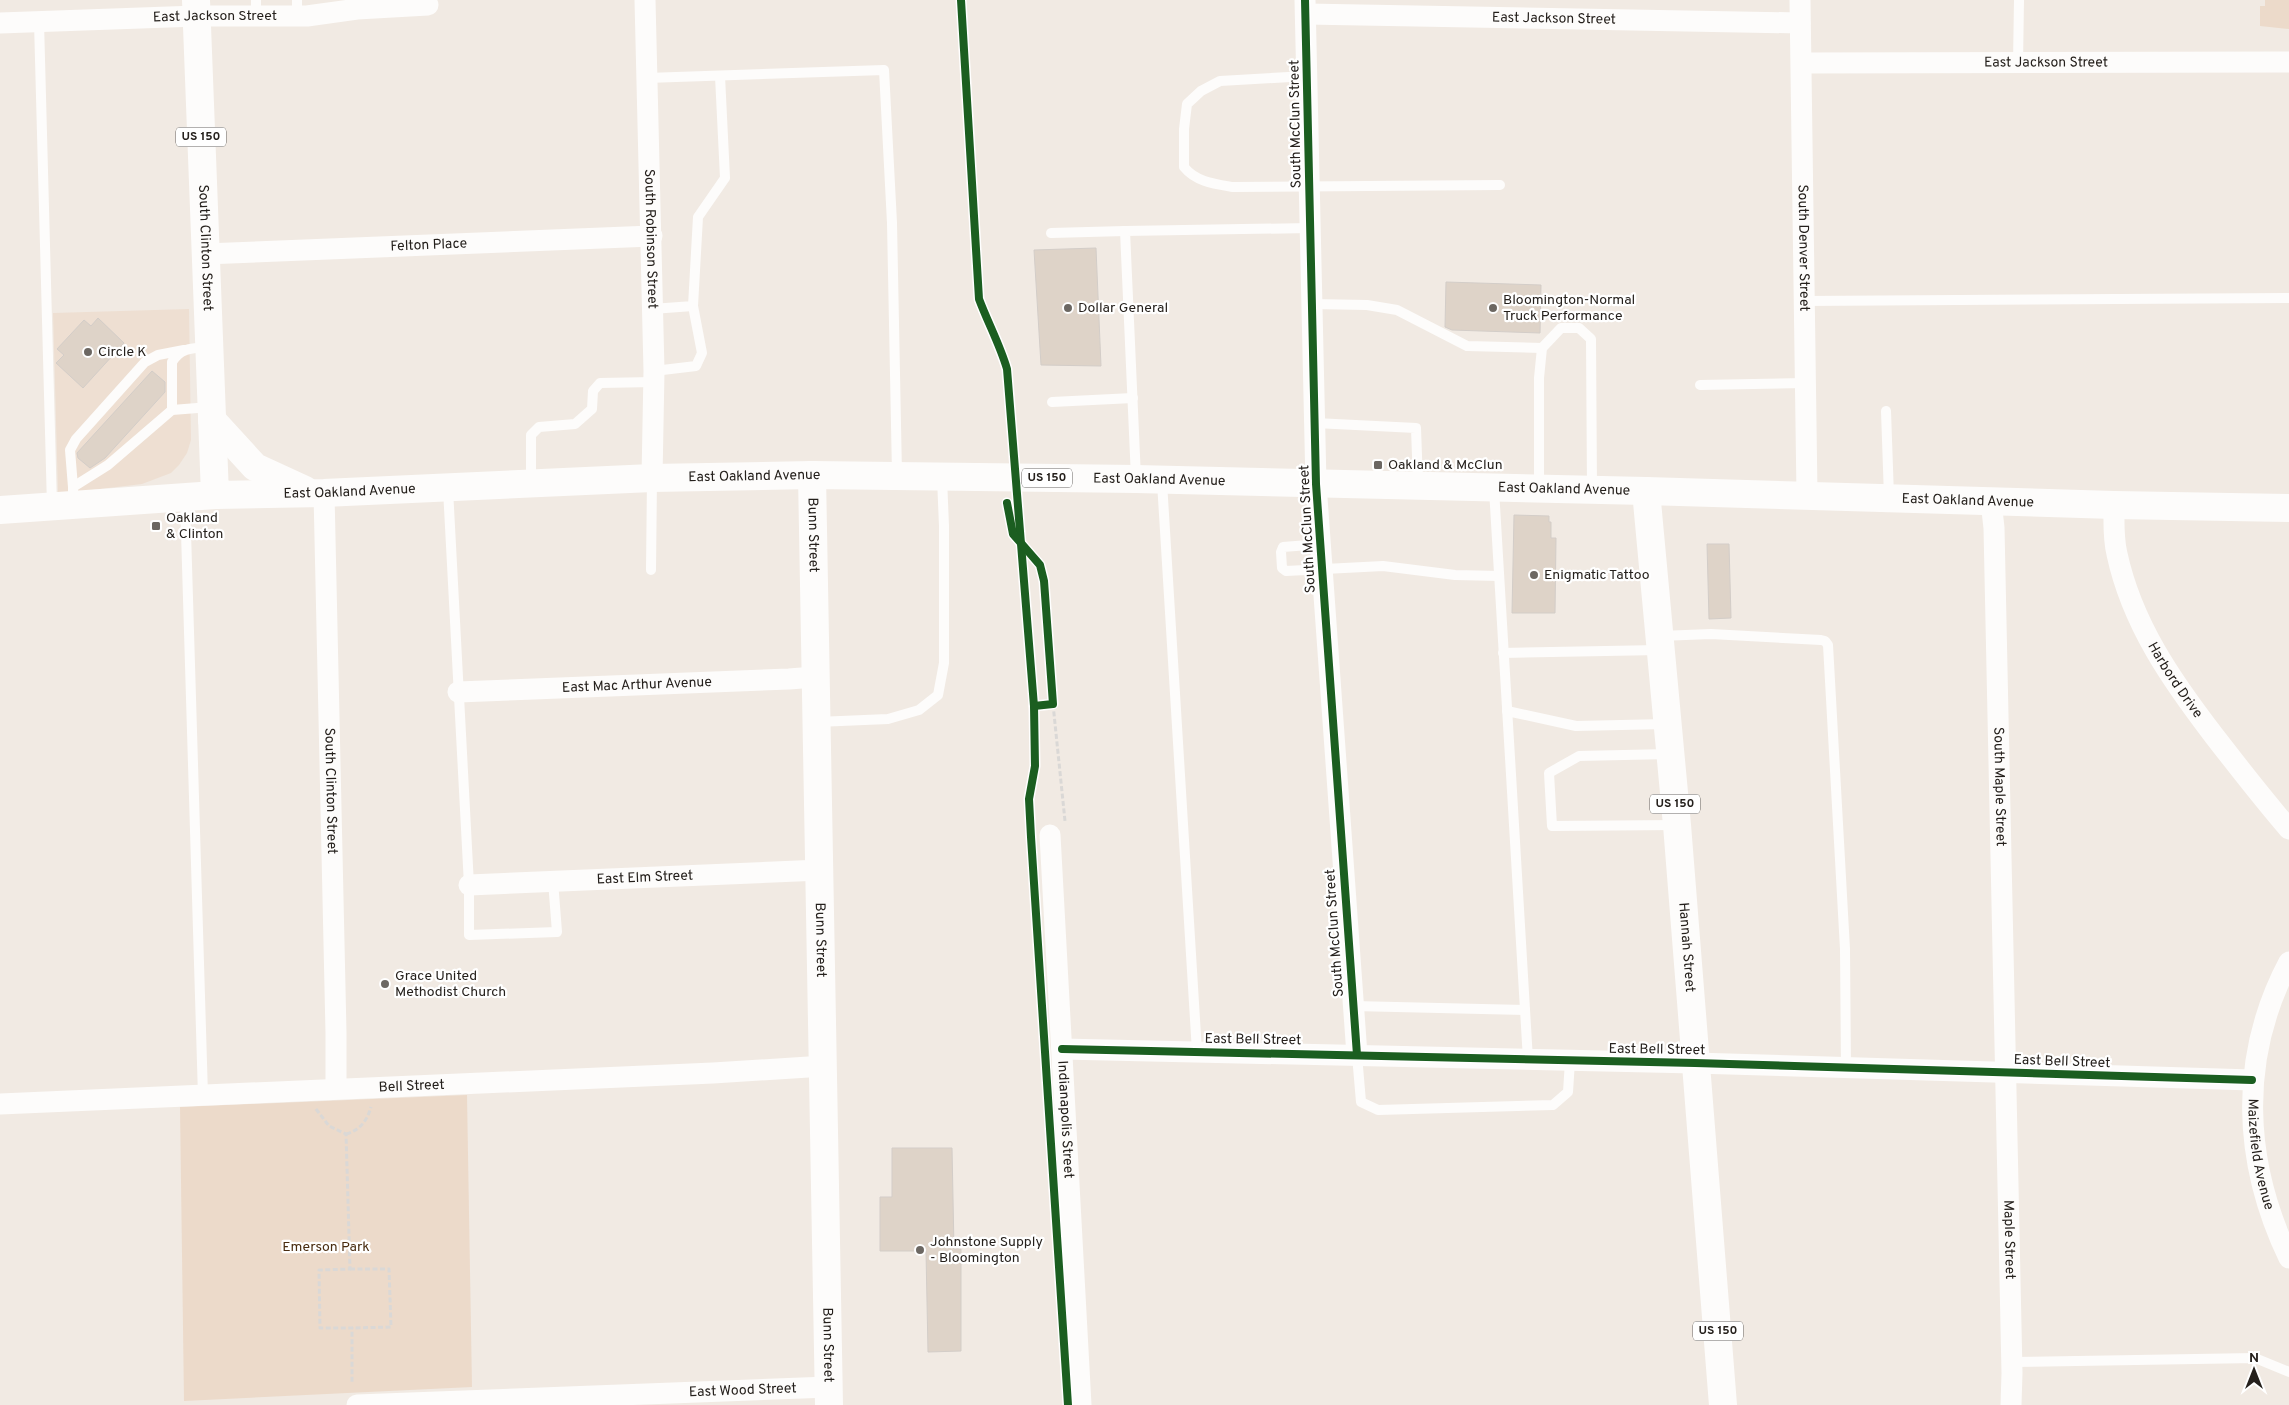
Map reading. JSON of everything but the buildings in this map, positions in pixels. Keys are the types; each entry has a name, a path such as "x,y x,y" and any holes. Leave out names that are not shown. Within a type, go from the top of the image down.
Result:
{"main road":[{"name":"South Clinton Street","path":"197,8 205,254 196,348 212,413 215,496"},
{"path":"212,413 255,467 318,493"},
{"name":"East Oakland Avenue","path":"0,510 66,500 185,498 652,478 812,475 897,475 1592,489 2114,505 2289,508"},
{"name":"Bunn Street","path":"812,475 829,1396"},
{"name":"Hannah Street","path":"1646,491 1677,825 1723,1405"}],"street":[{"name":"South Robinson Street","path":"645,0 652,236 654,376 652,478"},
{"name":"South Denver Street","path":"1800,0 1807,496"},
{"name":"East Jackson Street","path":"0,23 39,22 197,8 428,6"},
{"name":"East Jackson Street","path":"1306,7 1800,23"},
{"name":"South McClun Street","path":"1306,7 1316,484 1357,1055"},
{"name":"East Jackson Street","path":"1802,63 2289,62"},
{"name":"Felton Place","path":"205,254 652,236"},
{"name":"South Clinton Street","path":"318,493 336,1033 336,1088"},
{"name":"South Maple Street","path":"1991,501 1994,528 2005,1073"},
{"name":"Harbord Drive","path":"2114,505 2114,537 2117,554 2137,618 2148,639 2185,697 2289,829"},
{"name":"East Mac Arthur Avenue","path":"458,692 788,680 815,677"},
{"name":"Indianapolis Street","path":"1050,835 1081,1405"},
{"name":"East Elm Street","path":"469,885 820,870"},
{"name":"Maizefield Avenue","path":"2289,962 2272,999 2259,1043 2252,1080 2252,1113 2258,1171 2275,1229 2289,1258"},
{"name":"East Bell Street","path":"1062,1049 1695,1063 2252,1080"},
{"name":"Bell Street","path":"0,1104 203,1096 336,1088 703,1074 824,1066"},
{"name":"Maple Street","path":"2005,1073 2012,1362 2011,1405"},
{"name":"East Wood Street","path":"357,1405 829,1396"}],"lane":[{"path":"2018,0 2018,64"},
{"path":"39,22 66,500"},
{"path":"647,78 884,70 892,223 897,475"},
{"path":"531,484 531,436 534,431 539,427 575,424 592,409 592,391 600,383 654,376 696,366 702,353 693,306 698,217 725,178 720,76"},
{"path":"1307,76 1220,81 1201,91 1187,104 1184,129 1184,167 1191,176 1212,184 1226,186 1500,185"},
{"path":"1051,233 1310,228"},
{"path":"1125,231 1133,398 1149,480 1198,1052"},
{"path":"1804,301 2289,298"},
{"path":"1312,304 1367,305 1397,310 1467,346 1542,348"},
{"path":"652,309 693,306"},
{"path":"1539,488 1539,378 1542,348 1560,328 1579,328 1591,339 1592,489"},
{"path":"66,500 70,450 76,439 145,362 158,355 196,348"},
{"path":"172,410 172,362 176,356 196,348"},
{"path":"1700,386 1805,383"},
{"path":"1052,402 1133,398"},
{"path":"66,500 172,410 212,413"},
{"path":"1886,411 1889,498"},
{"path":"1315,423 1416,428 1418,486"},
{"path":"816,722 888,719 919,710 938,695 944,663 942,476"},
{"path":"651,570 650,506 652,478"},
{"path":"1493,487 1528,1060"},
{"path":"448,488 469,885 469,935 557,932 553,881"},
{"path":"185,498 203,1096"},
{"path":"1321,544 1284,547 1281,552 1284,570 1383,566 1455,575 1499,576"},
{"path":"1503,653 1660,643 1711,634 1826,641 1828,645 1843,919 1846,1069"},
{"path":"1507,711 1576,726 1667,724"},
{"path":"1670,754 1579,756 1549,773 1552,826 1677,825"},
{"path":"1353,1006 1525,1010"},
{"path":"1357,1055 1361,1102 1378,1110 1553,1105 1568,1092 1570,1061"},
{"path":"2012,1362 2255,1358 2289,1372"}],"path":[{"path":"1050,835 1066,834 1053,704"},
{"path":"316,1108 329,1126 346,1134 354,1132 366,1121 371,1106"},
{"path":"346,1134 350,1269"},
{"path":"389,1269 391,1327 352,1328 320,1328 319,1270 389,1269"},
{"path":"352,1328 352,1384"}],"shaded area":[{"path":"189,309 191,440 187,453 179,465 171,473 142,484 58,494 53,313"}],"green space":[{"path":"2265,0 2289,0 2289,29 2260,26 2260,6 2265,6"},
{"name":"Emerson Park","path":"467,1095 472,1387 184,1401 180,1107"}],"cycle path":[{"path":"961,0 979,299 1007,369 1034,706 1035,766 1029,799 1068,1405"},
{"path":"1305,0 1316,484 1357,1055"},
{"path":"1007,503 1013,534 1040,565 1044,581 1053,704 1034,706"},
{"path":"1062,1049 1695,1063 2252,1080"}],"place":[{"name":"Dollar General","path":"1068,308"},
{"name":"Bloomington-Normal Truck Performance","path":"1493,308"},
{"name":"Circle K","path":"88,352"},
{"name":"Oakland & McClun","path":"1378,465"},
{"name":"Oakland & Clinton","path":"156,526"},
{"name":"Enigmatic Tattoo","path":"1534,575"},
{"name":"Grace United Methodist Church","path":"385,984"},
{"name":"Johnstone Supply - Bloomington","path":"920,1250"}]}
